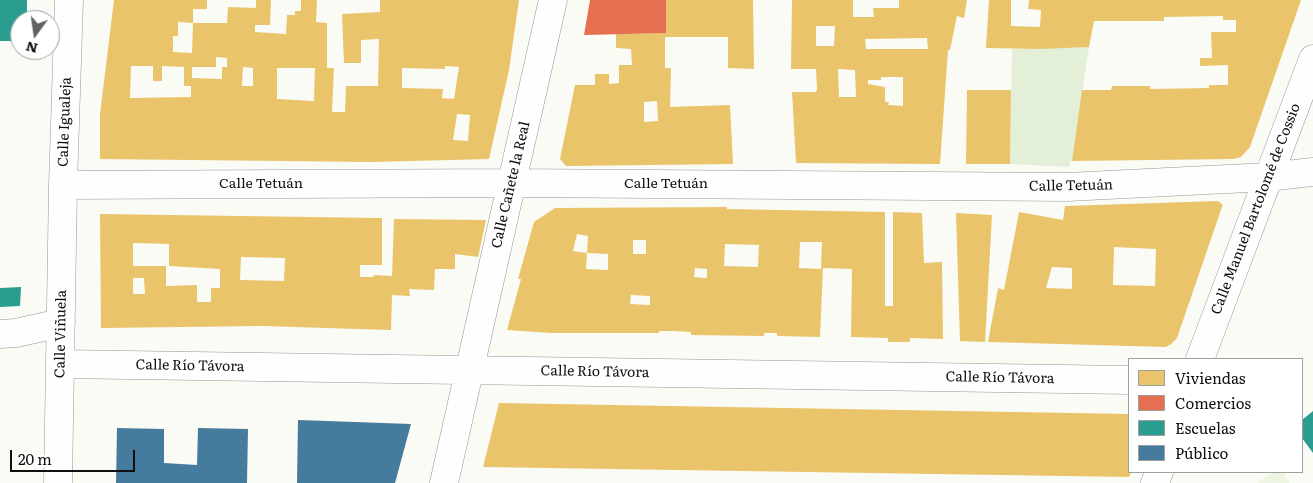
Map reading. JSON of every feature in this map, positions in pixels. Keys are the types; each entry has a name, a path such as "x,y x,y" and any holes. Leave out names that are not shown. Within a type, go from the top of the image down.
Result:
{"street":[{"name":"Calle Igualeja","path":"64,184 69,0"},
{"name":"Calle Cañete la Real","path":"444,483 553,0"},
{"name":"Calle Manuel Bartolomé de Cossio","path":"1200,358 1313,60"},
{"name":"Calle Tetuán","path":"64,184 512,183 1067,187 1268,177 1313,172"},
{"name":"Calle Viñuela","path":"58,483 64,184"},
{"path":"0,334 16,333 61,323"},
{"name":"Calle Río Távora","path":"61,364 1128,380"}],"green space":[{"path":"1089,47 1072,161 1069,167 1010,164 1012,49"},
{"path":"1272,473 1283,473 1290,483 1257,483"}],"building: Viviendas":[{"path":"114,0 207,0 207,9 193,9 193,23 227,23 228,7 256,8 256,0 271,0 270,25 255,25 255,32 286,34 287,15 295,15 295,11 301,11 301,0 317,0 316,22 327,23 327,68 334,68 332,112 345,112 346,86 378,86 379,39 361,40 361,63 344,63 342,14 380,12 380,0 519,0 509,70 489,159 372,162 100,159 100,114","holes":["178,22 193,23 192,53 173,52 173,36 178,36","216,57 227,58 227,67 222,67 222,79 192,78 192,67 216,67","131,66 153,66 153,81 162,81 162,66 184,67 184,86 191,86 191,97 130,98","445,66 459,67 454,99 442,98 443,89 402,88 402,68 445,69","243,67 253,68 253,86 242,86","277,68 315,68 314,101 277,99","457,114 470,115 468,141 453,140"]},
{"path":"666,0 753,0 754,69 728,68 728,37 665,37 665,68 671,68 670,107 730,105 733,164 566,166 560,159 575,85 595,85 595,74 609,74 609,84 619,83 619,65 632,65 631,49 616,48 616,34 666,33","holes":["657,101 658,121 644,122 644,102"]},
{"path":"792,0 853,0 853,17 874,17 873,8 899,8 899,0 967,0 964,18 957,16 950,50 948,50 940,164 796,163 792,92 816,92 816,69 791,69","holes":["816,26 835,26 834,46 816,46","927,38 928,49 866,49 865,39","838,69 855,70 856,97 839,97","881,77 903,77 903,106 888,105 889,102 885,102 885,87 868,84 868,80 881,80"]},
{"path":"989,0 1011,0 1011,26 1040,27 1041,10 1028,9 1029,0 1301,0 1250,147 1241,157 1233,159 1072,161 1082,90 1111,90 1112,86 1150,86 1150,89 1209,88 1209,85 1228,85 1228,65 1200,66 1200,58 1212,58 1211,32 1236,32 1236,20 1223,20 1223,16 1164,17 1164,21 1094,21 1089,47 1040,49 986,48"},
{"path":"967,90 1011,90 1010,164 966,164"},
{"path":"1218,201 1223,205 1177,338 1171,344 1166,347 988,342 998,288 1004,290 1019,212 1063,220 1065,206","holes":["1114,247 1156,249 1155,286 1113,285","1052,267 1072,268 1072,289 1046,288"]},
{"path":"727,207 727,209 885,212 885,306 893,306 893,212 922,213 924,263 942,262 943,339 910,338 910,342 888,342 888,338 851,337 852,269 823,268 820,337 777,336 777,333 764,333 764,336 691,335 691,332 674,331 659,331 659,333 551,333 507,330 521,279 518,279 534,222 555,208","holes":["577,234 588,236 587,253 573,251","633,240 646,240 646,254 633,254","800,242 822,242 821,269 799,268","725,244 759,245 758,267 724,266","587,253 608,254 608,270 586,269","695,268 707,269 707,278 694,277","631,295 650,296 650,305 630,304"]},
{"path":"956,213 992,215 985,342 960,341"},
{"path":"100,214 382,218 382,265 360,265 360,277 374,277 373,275 392,276 394,219 486,220 478,257 455,254 455,269 435,269 434,290 409,289 410,296 392,295 391,330 262,326 101,328","holes":["133,243 169,244 169,266 220,269 220,288 211,288 211,302 197,302 197,285 166,286 166,266 133,266","241,257 285,258 284,281 240,280","133,278 144,278 145,294 133,294"]},
{"path":"499,403 1128,414 1128,473 1131,473 1129,477 483,467"}],"building: Comercios":[{"path":"590,0 666,0 666,33 584,35"}],"building: Escuelas":[{"path":"0,0 27,0 27,10 10,10 10,41 0,41"},
{"path":"21,287 20,306 0,307 0,288"},
{"path":"1313,411 1313,453 1303,439 1303,419"}],"building: Público":[{"path":"298,420 411,424 395,483 297,483"},
{"path":"117,428 164,429 164,463 197,465 198,428 248,429 247,483 116,483"}]}
